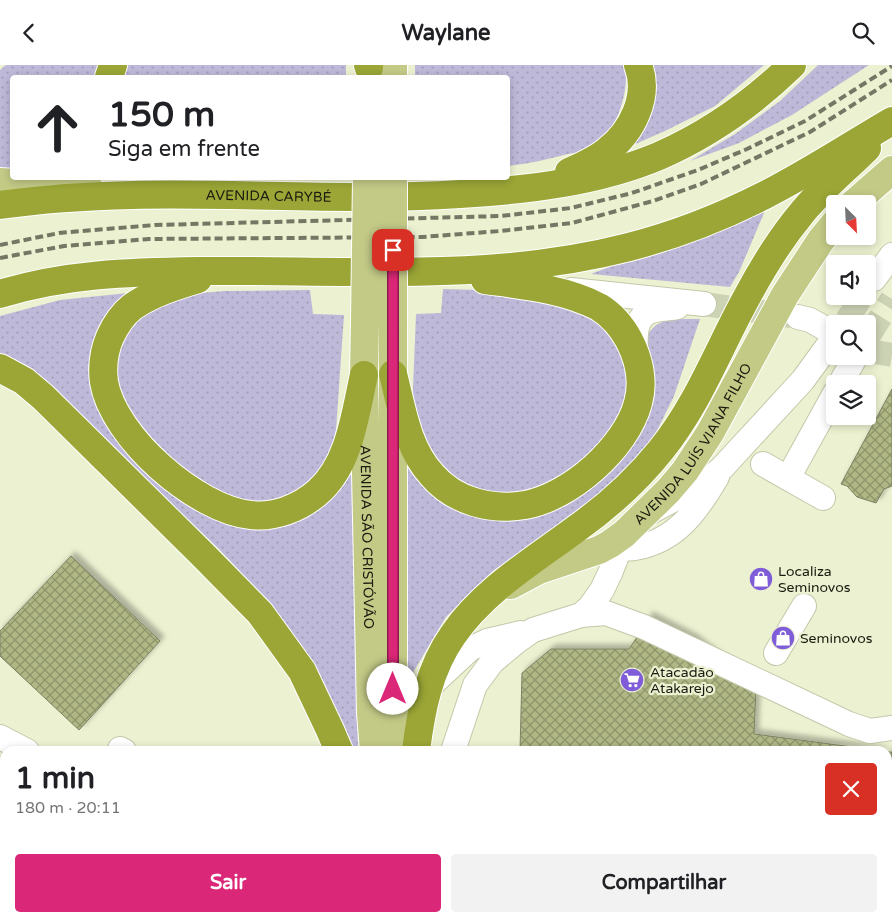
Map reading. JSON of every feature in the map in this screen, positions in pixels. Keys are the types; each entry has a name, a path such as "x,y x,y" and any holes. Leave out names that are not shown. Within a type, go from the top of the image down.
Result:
{"highway":[{"path":"537,188 607,152 624,135 637,115 640,100 640,71 638,65"},
{"path":"537,188 620,170 659,156 698,136 734,114 768,88 792,65"},
{"path":"0,294 46,282 130,272 484,269 556,262 633,248 678,234 765,196 892,122"},
{"path":"417,746 426,689 436,664 452,636 471,612 489,595 605,507 642,471 661,449 693,402 748,295 785,235 816,197 892,122"},
{"name":"AVENIDA CARYBÉ","path":"0,205 178,186 186,182 281,196 401,197 490,193 537,188"},
{"path":"227,271 170,287 149,296 130,309 114,327 106,347 104,383 111,403 134,439 172,477 211,503 251,515 269,515 286,511 304,502 318,492 333,475 342,457 349,438 364,375"},
{"path":"393,374 413,446 421,462 433,477 448,489 466,500 484,505 506,507 525,505 549,497 575,482 606,455 621,437 638,403 639,369 633,348 623,330 612,317 600,308 573,297 532,287 424,271"},
{"path":"0,368 24,381 43,397 260,613 302,671 337,746"}],"main road":[{"path":"863,195 892,170"},
{"name":"AVENIDA SÃO CRISTÓVÃO","path":"367,180 364,375 371,713 374,746"},
{"name":"AVENIDA SÃO CRISTÓVÃO","path":"393,180 393,689 398,746"},
{"path":"0,182 178,186"},
{"name":"AVENIDA LUÍS VIANA FILHO","path":"489,595 539,571 609,549 668,491 685,471 705,441 785,295 826,234"}],"street":[{"path":"876,276 892,255"},
{"path":"532,287 704,304 650,311 639,320 636,329 636,359"},
{"path":"798,317 826,324"},
{"path":"641,517 701,485 722,468 802,381 826,348"},
{"path":"788,478 826,409"},
{"path":"763,464 824,498"},
{"path":"580,615 590,607 602,590 611,571 609,549 649,545 675,532 694,513 722,468"},
{"path":"776,653 804,606"},
{"path":"426,689 470,649 479,644 580,615 606,613 644,627 849,724 870,731 892,728"},
{"path":"455,746 475,685 492,662 533,630"},
{"path":"0,737 17,746"}],"shaded area":[{"path":"6,65 100,65 98,75 10,75 10,172 0,171 0,70"},
{"path":"121,65 346,65 346,75 117,75"},
{"path":"415,65 625,65 626,76 623,100 614,123 607,134 590,149 510,166 510,75 415,75"},
{"path":"647,65 764,65 715,106 624,149"},
{"path":"818,65 869,65 792,115 739,143 690,161 735,134 780,101"},
{"path":"767,206 739,272 730,287 591,274"},
{"path":"443,289 515,291 573,307 607,325 627,352 633,385 624,415 571,474 534,494 490,498 454,487 428,456 414,422 413,388 416,314 441,313"},
{"path":"310,290 313,314 344,315 336,430 326,470 290,500 260,509 187,480 118,405 111,371 120,331 142,310 191,294 224,291"},
{"path":"128,293 103,318 94,339 88,368 94,400 109,430 132,459 155,480 256,527 340,484 353,473 358,746 345,746 278,618 245,577 219,549 105,442 0,357 0,316 60,300"},
{"path":"669,319 700,319 674,396 650,445 595,503 542,540 494,570 446,617 405,686 406,461 486,519 632,442 645,336 656,325"}],"building":[{"path":"892,389 892,486 884,489 876,503 857,497 847,486 841,484 873,425 876,425 876,419"},
{"path":"71,556 160,641 79,730 0,656 0,631"},
{"name":"Atacadão Atakarejo","path":"648,616 693,639 756,687 754,734 845,746 520,746 522,673 551,649 629,649 644,627"}],"tunnel":[{"path":"876,324 892,299"},
{"path":"704,304 791,316"},
{"path":"850,315 856,305"},
{"path":"876,352 892,355"}],"railway":[{"path":"0,245 59,233 155,225 501,216 571,208 632,193 698,170 747,149 805,121 892,66"},
{"path":"0,258 64,246 149,239 422,237 572,223 653,201 701,184 810,132 892,80"}],"place":[{"name":"Localiza Seminovos","path":"761,579"},
{"name":"Seminovos","path":"783,638"},
{"name":"Atacadão Atakarejo","path":"632,680"}],"route":[{"path":"393,250 393,689"}]}
